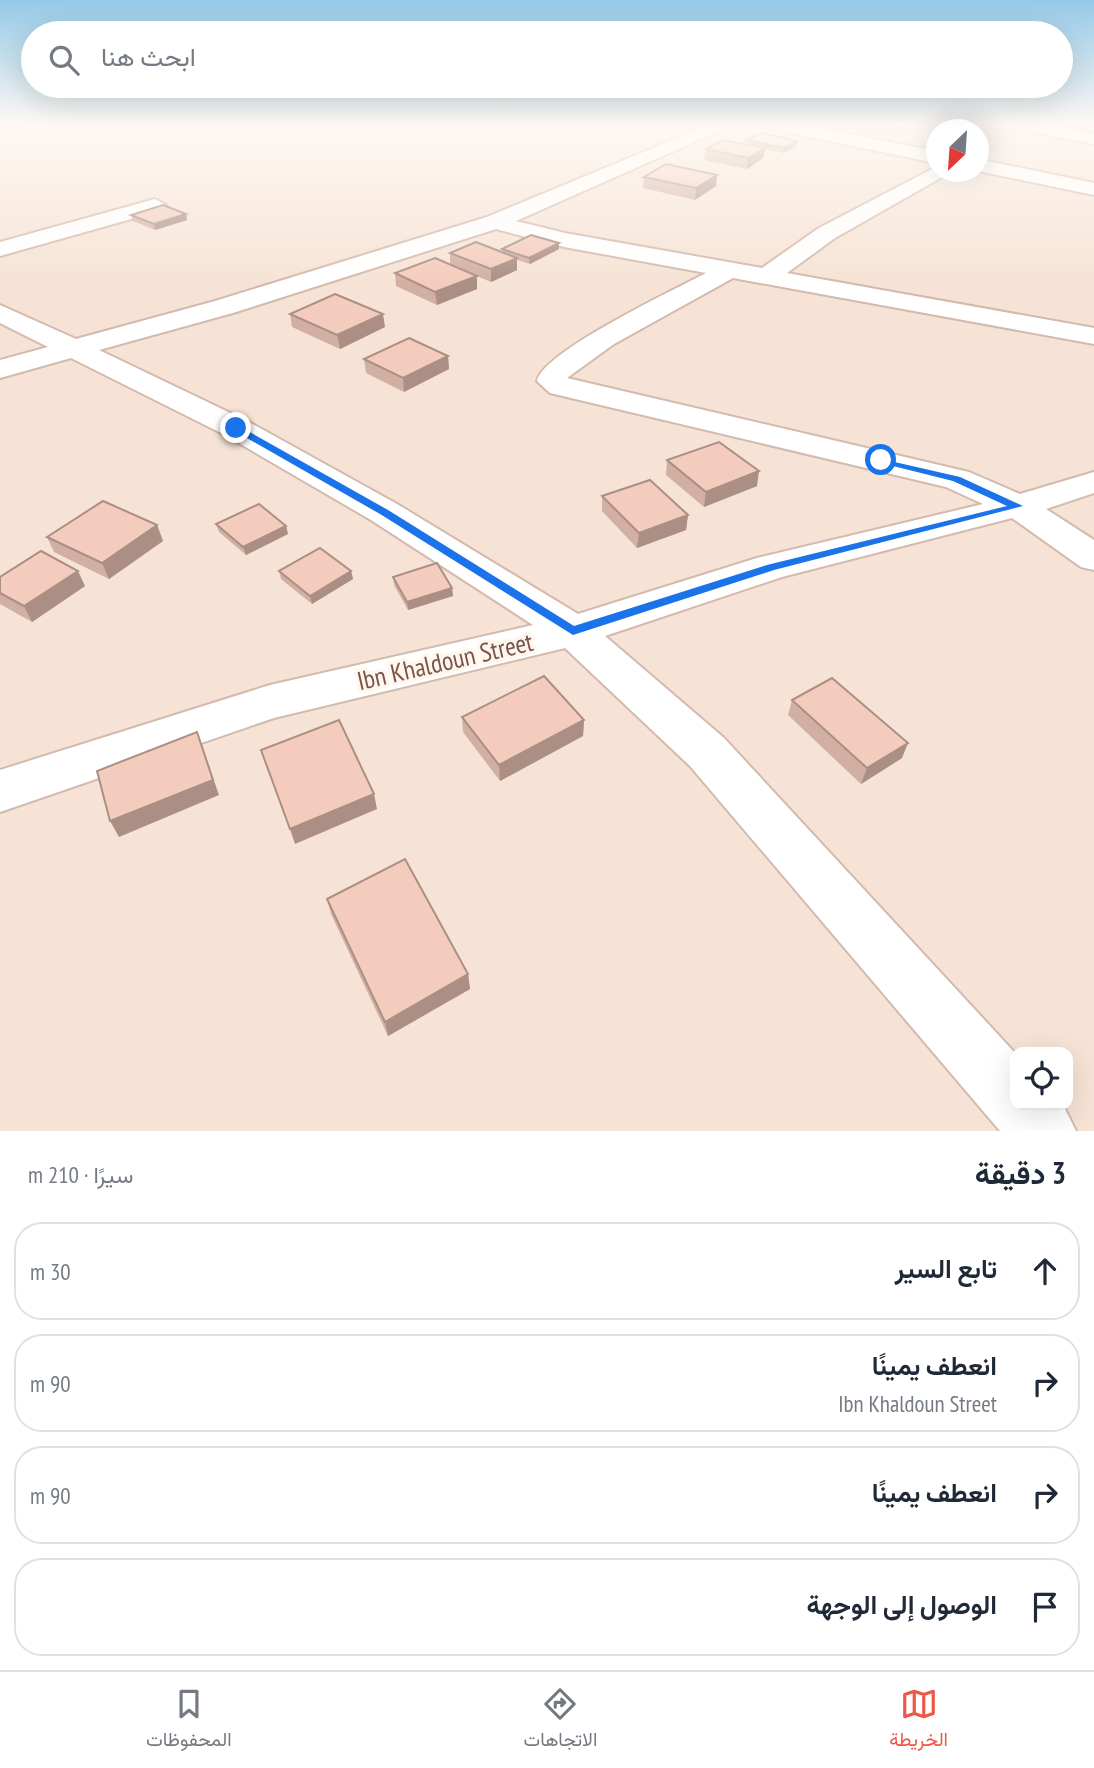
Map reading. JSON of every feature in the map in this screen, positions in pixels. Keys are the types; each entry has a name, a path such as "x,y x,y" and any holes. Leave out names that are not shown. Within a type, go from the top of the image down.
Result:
{"street":[{"path":"0,369 224,307 495,222 602,177"},
{"path":"1035,177 1094,189"},
{"path":"767,276 827,233 926,180"},
{"path":"0,249 155,205"},
{"path":"495,222 564,240 1094,337"},
{"path":"728,271 604,338 553,374 552,381 561,387 920,468 975,486 1018,506 1094,558"},
{"path":"0,313 236,428 384,512 573,631 707,752 1010,1094"},
{"name":"Ibn Khaldoun Street","path":"0,792 270,702 573,631 771,567 1018,506 1094,482"},
{"path":"1024,1110 1043,1131"}],"shaded area":[{"path":"0,177 926,177 926,182 989,182 989,177 1094,177 1094,1131 0,1131"}],"building":[{"path":"644,177 714,177 696,188"},
{"path":"163,205 186,214 154,224 131,215"},
{"path":"531,235 559,243 529,258 502,249"},
{"path":"476,242 517,258 491,269 450,253"},
{"path":"435,258 477,276 435,292 395,273"},
{"path":"335,294 383,314 337,335 290,314"},
{"path":"409,338 448,356 403,378 364,359"},
{"path":"719,442 759,471 706,492 667,460"},
{"path":"650,480 688,515 639,533 602,496"},
{"path":"103,501 157,525 102,563 47,537"},
{"path":"259,504 286,526 243,547 216,524"},
{"path":"320,548 351,571 310,596 279,571"},
{"path":"41,551 78,571 24,606 0,593 0,577"},
{"path":"437,563 452,588 407,602 393,577"},
{"path":"544,676 584,720 499,765 462,717"},
{"path":"832,678 908,743 867,768 792,700"},
{"path":"339,720 374,794 290,829 261,750"},
{"path":"197,732 213,780 110,821 97,771"},
{"path":"405,859 468,974 385,1022 327,899"}],"route":[{"path":"236,428 384,512 573,631 771,567 1018,506 957,479 881,460"}]}
